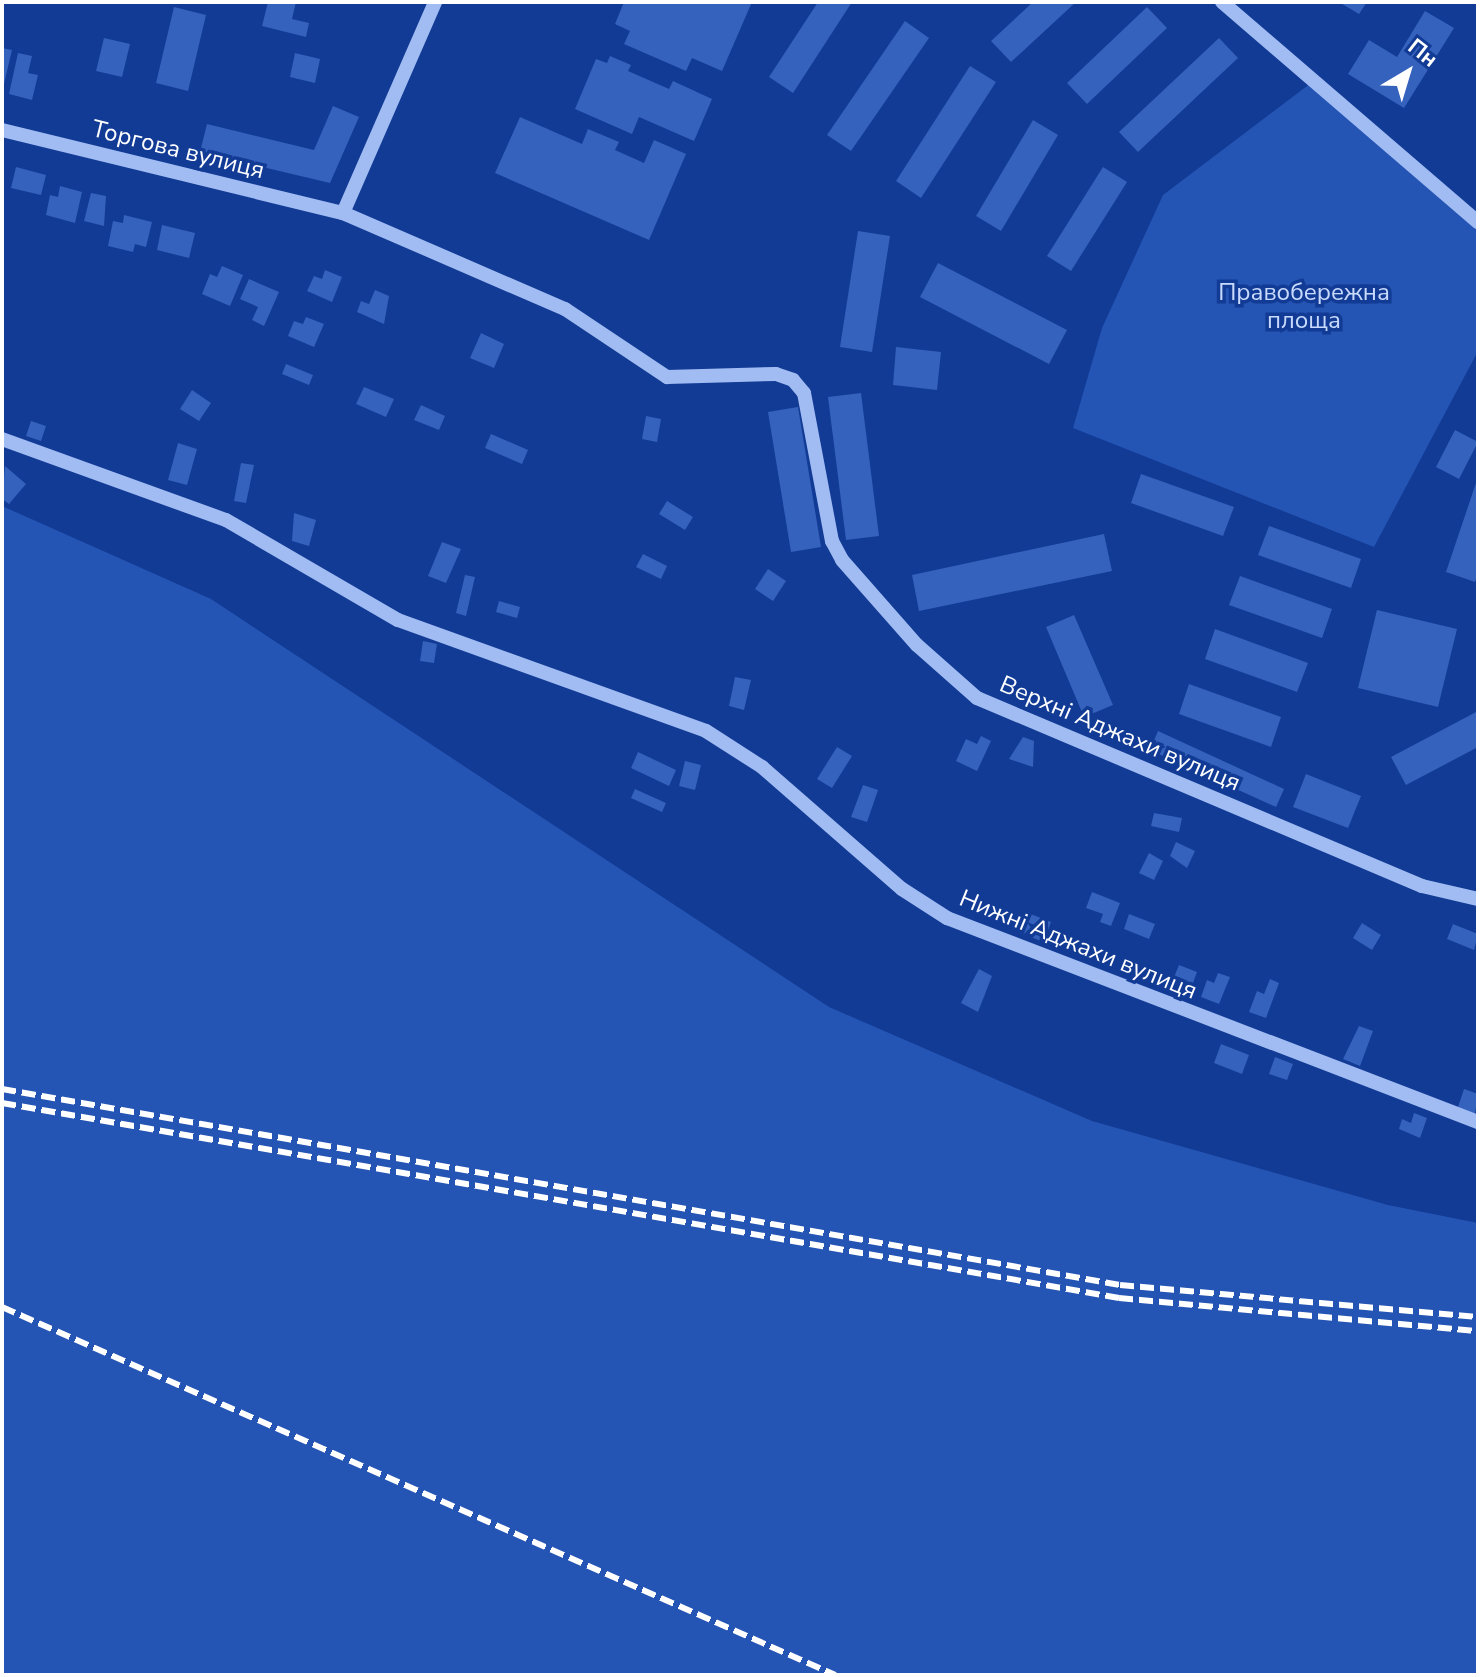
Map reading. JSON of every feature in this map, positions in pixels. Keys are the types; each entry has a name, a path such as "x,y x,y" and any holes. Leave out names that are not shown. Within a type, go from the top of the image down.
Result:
{"street":[{"path":"343,213 435,2"},
{"path":"1222,2 1478,222"},
{"name":"Торгова вулиця","path":"2,130 343,213"},
{"name":"Верхні Аджахи вулиця","path":"343,213 565,309 667,377 776,374 793,380 804,393 832,541 842,560 917,645 977,698 1422,886 1478,899"},
{"name":"Нижні Аджахи вулиця","path":"2,439 226,520 398,620 706,731 762,767 902,889 947,918 1478,1122"}],"green space":[{"name":"Правобережна площа","path":"1315,80 1427,175 1478,232 1478,351 1374,547 1073,428 1102,328 1163,195"},
{"path":"2,506 211,599 829,1007 1092,1121 1388,1205 1478,1223 1478,1675 2,1675"}],"building":[{"path":"268,2 296,2 292,19 309,23 306,37 262,26"},
{"path":"624,2 752,2 722,71 692,58 686,71 624,44 630,31 615,24"},
{"path":"818,2 852,2 793,93 769,77"},
{"path":"1033,2 1076,2 1011,62 991,41"},
{"path":"1339,2 1367,2 1359,14"},
{"path":"174,7 206,15 188,91 156,83"},
{"path":"1147,7 1167,28 1087,104 1067,83"},
{"path":"1425,11 1454,28 1404,108 1348,74 1369,40 1397,57"},
{"path":"905,21 929,38 851,151 827,135"},
{"path":"104,38 130,44 122,77 96,71"},
{"path":"1219,38 1238,58 1138,152 1119,132"},
{"path":"2,48 12,50 3,88 2,88"},
{"path":"18,53 32,56 28,73 38,75 32,100 9,94"},
{"path":"295,53 320,59 315,83 290,77"},
{"path":"610,56 631,65 628,71 669,89 673,81 712,99 694,141 639,117 632,134 575,109 596,59 607,63"},
{"path":"970,66 996,82 921,198 896,181"},
{"path":"333,106 359,117 330,183 200,152 207,124 314,150"},
{"path":"520,117 582,144 588,129 619,142 615,150 644,163 654,140 686,154 649,240 495,173"},
{"path":"1033,120 1058,135 1001,231 976,216"},
{"path":"16,167 46,175 41,195 11,188"},
{"path":"1103,167 1127,182 1071,271 1047,256"},
{"path":"60,186 82,192 75,223 46,215 50,195 58,197"},
{"path":"91,193 106,196 104,226 84,221"},
{"path":"124,215 152,222 146,247 135,244 133,252 108,246 113,221 123,223"},
{"path":"162,225 195,233 189,258 157,250"},
{"path":"858,231 890,236 872,352 840,347"},
{"path":"938,263 1067,330 1049,364 920,297"},
{"path":"222,266 243,275 230,306 202,294 210,274 217,277"},
{"path":"325,270 342,277 332,302 307,291 314,276 322,279"},
{"path":"249,279 279,292 264,326 252,320 258,307 240,299"},
{"path":"375,290 389,296 384,324 357,312 361,301 369,304"},
{"path":"306,317 324,324 314,347 288,336 294,321 303,324"},
{"path":"481,333 504,344 494,368 470,358"},
{"path":"896,347 941,352 937,390 893,385"},
{"path":"286,364 313,375 309,385 282,374"},
{"path":"364,387 394,399 386,417 356,404"},
{"path":"192,390 211,403 199,421 180,409"},
{"path":"861,393 879,536 846,540 828,397"},
{"path":"421,405 445,416 439,430 414,420"},
{"path":"798,407 821,547 791,552 768,412"},
{"path":"646,416 661,419 657,442 642,439"},
{"path":"31,421 46,426 41,441 26,436"},
{"path":"1455,430 1478,442 1459,479 1436,467"},
{"path":"491,434 528,450 522,464 485,448"},
{"path":"178,443 197,449 187,485 168,480"},
{"path":"241,463 254,465 246,503 234,501"},
{"path":"5,466 26,484 9,504 2,499"},
{"path":"1141,474 1234,507 1223,536 1131,503"},
{"path":"1478,477 1478,573 1475,582 1446,572"},
{"path":"667,501 693,517 685,530 659,514"},
{"path":"294,513 316,520 309,546 292,541"},
{"path":"1269,526 1361,559 1351,588 1258,555"},
{"path":"1104,534 1112,571 919,611 912,575"},
{"path":"442,542 461,549 446,583 428,576"},
{"path":"643,554 667,566 661,579 636,567"},
{"path":"768,569 786,581 773,601 755,589"},
{"path":"465,575 475,577 466,616 456,613"},
{"path":"1240,576 1332,609 1322,638 1229,605"},
{"path":"499,601 520,607 517,618 496,612"},
{"path":"1377,610 1457,629 1438,707 1358,688"},
{"path":"1074,615 1113,705 1084,717 1046,627"},
{"path":"1215,629 1308,663 1297,692 1205,659"},
{"path":"423,641 437,644 434,663 420,661"},
{"path":"735,677 751,680 744,710 729,706"},
{"path":"1189,684 1281,717 1271,747 1179,714"},
{"path":"1478,711 1478,747 1406,785 1391,757"},
{"path":"1158,731 1284,789 1276,807 1150,750"},
{"path":"981,736 991,741 977,771 956,761 966,739 977,744"},
{"path":"1023,737 1034,741 1033,767 1009,759"},
{"path":"837,747 852,756 832,788 817,779"},
{"path":"638,752 676,770 669,786 631,768"},
{"path":"685,761 701,765 695,790 679,786"},
{"path":"1306,774 1361,796 1348,828 1293,807"},
{"path":"863,785 878,790 867,822 851,817"},
{"path":"635,789 666,803 662,812 631,798"},
{"path":"1154,813 1182,818 1179,832 1151,826"},
{"path":"1176,842 1195,851 1187,868 1170,856"},
{"path":"1149,853 1163,861 1154,880 1139,873"},
{"path":"1092,892 1120,903 1111,926 1100,922 1103,914 1086,908"},
{"path":"1028,913 1051,922 1044,942 1020,933"},
{"path":"1129,914 1155,924 1149,939 1124,929"},
{"path":"1362,923 1381,935 1372,950 1353,938"},
{"path":"1453,924 1478,934 1474,950 1447,939"},
{"path":"1179,965 1197,972 1189,994 1170,987"},
{"path":"979,969 992,976 978,1012 961,1003"},
{"path":"1218,973 1230,977 1219,1004 1201,997 1207,980 1214,983"},
{"path":"1270,979 1279,983 1266,1018 1249,1012 1257,991 1264,994"},
{"path":"1359,1026 1373,1031 1360,1066 1343,1059"},
{"path":"1221,1044 1249,1055 1242,1074 1214,1063"},
{"path":"1275,1057 1293,1064 1287,1080 1269,1074"},
{"path":"1464,1089 1478,1094 1475,1114 1458,1107"},
{"path":"1414,1113 1427,1118 1420,1138 1399,1129 1402,1119 1411,1123"}],"railway":[{"path":"2,1089 1120,1285 1478,1317"},
{"path":"2,1103 1119,1298 1478,1331"},
{"path":"2,1307 835,1675"}]}
